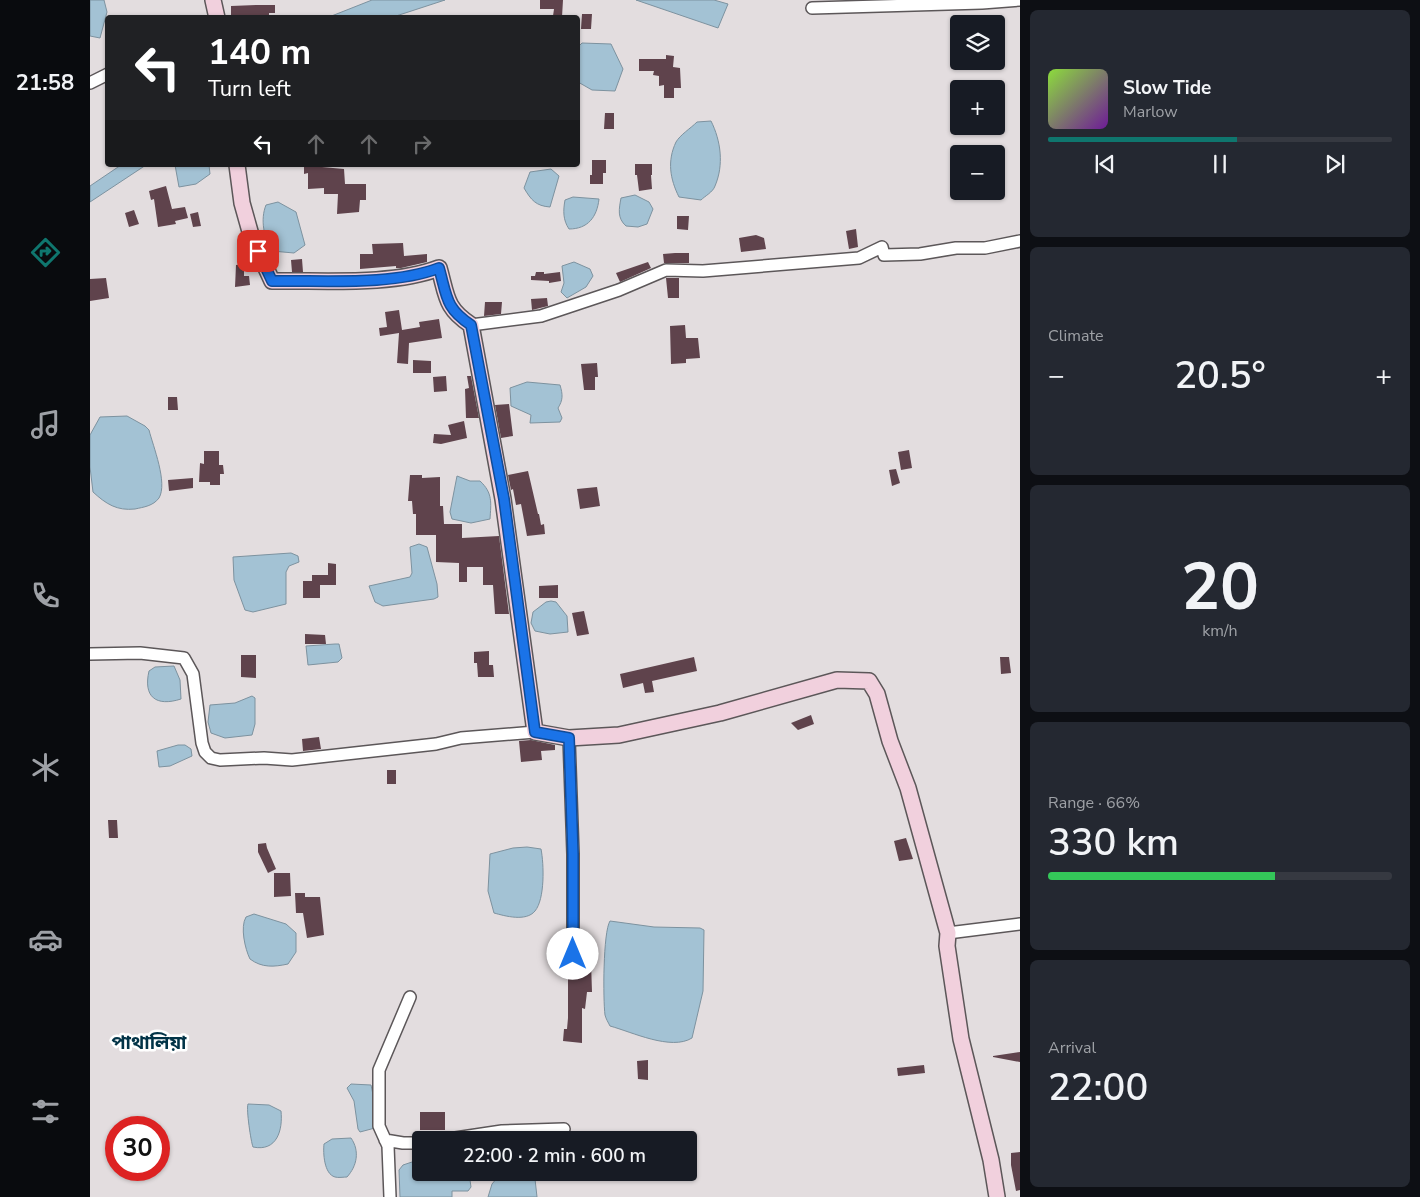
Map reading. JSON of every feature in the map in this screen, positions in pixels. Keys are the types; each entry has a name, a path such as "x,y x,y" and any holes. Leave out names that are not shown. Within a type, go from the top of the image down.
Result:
{"street":[{"path":"213,0 216,15"},
{"path":"812,8 1020,0"},
{"path":"90,83 105,76"},
{"path":"237,167 242,203 251,236 272,281 358,280 419,276 439,268 450,306 456,315 471,325 541,316 619,290 666,270 703,271 859,258 882,247 884,255 920,254 956,248 985,248 1020,241"},
{"path":"471,325 504,499 535,732"},
{"path":"90,654 140,653 184,658 193,674 202,744 205,752 211,758 220,760 264,758 292,760 436,744 461,738 535,732 569,738 597,738 720,713 838,680 869,681 877,694 890,741 908,788 948,933 947,946 961,1039 991,1160 998,1197"},
{"path":"569,738 573,854 573,954"},
{"path":"948,933 1020,924"},
{"path":"390,1197 388,1146 380,1126 379,1070 410,997"},
{"path":"502,1131 564,1129"},
{"path":"385,1140 412,1143"}],"water":[{"path":"90,0 104,0 107,12 100,38 90,36"},
{"path":"372,0 445,0 399,15 334,15"},
{"path":"636,0 714,0 728,4 718,28"},
{"path":"582,43 611,44 623,69 615,91 592,90 580,83 580,45"},
{"path":"711,121 720,153 720,170 715,186 701,200 679,197 673,183 671,170 673,149 683,134 697,122"},
{"path":"118,167 143,167 90,202 90,186"},
{"path":"175,167 209,167 210,174 196,184 179,187"},
{"path":"551,169 559,176 550,207 534,202 524,188 530,172"},
{"path":"635,195 649,202 653,209 647,224 638,227 626,226 620,217 621,198"},
{"path":"573,197 599,199 594,216 590,221 581,227 569,229 565,219 564,204 565,200"},
{"path":"278,202 296,212 305,245 294,253 272,251 265,235 263,217 266,205"},
{"path":"574,262 590,269 593,276 586,287 567,298 561,292 564,283 562,266"},
{"path":"527,382 560,385 562,400 558,408 562,418 560,422 530,423 531,415 511,406 510,388"},
{"path":"127,416 149,430 159,464 162,483 159,498 154,503 135,509 123,509 112,506 93,492 90,467 90,435 100,417"},
{"path":"457,476 470,481 480,481 484,485 490,498 490,519 471,523 452,519 450,512"},
{"path":"419,544 427,547 437,584 438,597 383,606 375,602 369,586 410,577 412,573 410,547"},
{"path":"291,553 298,556 299,562 289,566 286,572 286,604 253,612 245,610 234,580 233,557"},
{"path":"546,602 556,602 567,616 568,632 550,634 535,631 531,623 533,612"},
{"path":"339,644 342,658 338,662 308,665 306,646"},
{"path":"174,666 180,680 181,699 165,702 158,701 153,698 148,687 149,671 155,667"},
{"path":"252,696 255,698 255,724 252,735 225,738 211,733 208,722 210,705 235,703"},
{"path":"185,745 191,749 192,756 170,766 159,767 157,751"},
{"path":"513,848 541,849 543,881 538,906 531,914 521,917 504,916 494,913 488,891 490,854"},
{"path":"254,914 286,924 296,933 296,952 288,964 268,966 250,959 246,950 243,926 246,917"},
{"path":"610,921 654,927 700,928 704,930 703,991 692,1038 683,1041 663,1041 610,1026 605,1015 604,981 606,938"},
{"path":"351,1084 371,1085 376,1109 375,1128 360,1132 358,1129 354,1101 347,1088"},
{"path":"248,1104 269,1105 281,1111 281,1125 277,1138 268,1146 261,1148 253,1147 248,1118"},
{"path":"351,1138 356,1148 353,1168 347,1177 335,1177 326,1168 324,1144 332,1139"},
{"path":"412,1162 412,1181 470,1181 471,1187 468,1191 452,1191 452,1197 400,1197 399,1170 403,1165"},
{"path":"494,1181 535,1181 537,1197 488,1197"}],"building":[{"path":"540,0 563,0 562,15 553,15 554,9 540,9"},
{"path":"275,5 275,13 269,13 269,15 231,15 231,6"},
{"path":"582,14 592,14 591,29 581,29"},
{"path":"666,55 674,56 673,67 680,68 681,88 674,88 674,98 664,98 664,85 659,86 659,76 653,75 654,71 639,71 639,59 666,59"},
{"path":"605,113 614,113 614,129 604,129"},
{"path":"592,160 606,160 606,173 603,173 603,184 590,184"},
{"path":"635,164 652,164 652,189 639,191 637,175 635,175"},
{"path":"304,167 344,169 345,184 366,184 366,200 360,200 359,212 337,214 338,194 324,194 324,188 308,189 308,173 304,174"},
{"path":"166,186 172,209 185,207 188,218 175,221 176,224 158,227 154,199 151,200 149,191"},
{"path":"134,210 139,224 129,227 125,213"},
{"path":"198,212 201,226 193,227 190,214"},
{"path":"677,216 689,216 688,230 677,229"},
{"path":"856,229 858,247 849,249 846,231"},
{"path":"756,235 764,238 766,249 741,252 739,238"},
{"path":"403,243 404,256 427,254 427,262 401,268 396,268 396,266 360,269 360,254 373,254 372,244"},
{"path":"689,253 689,263 664,263 663,254"},
{"path":"302,259 303,272 292,272 291,260"},
{"path":"648,262 651,268 620,282 616,273"},
{"path":"244,264 244,276 249,276 250,285 235,287 236,265"},
{"path":"536,272 544,272 544,274 560,272 561,281 549,283 549,281 531,280 531,276 535,276"},
{"path":"106,278 109,298 90,301 90,279"},
{"path":"666,278 679,278 679,298 668,298"},
{"path":"547,298 548,306 532,310 531,299"},
{"path":"485,302 502,302 501,314 484,316"},
{"path":"399,310 402,330 420,327 419,322 439,319 442,338 409,343 408,364 397,363 399,333 380,336 379,328 387,327 385,312"},
{"path":"685,325 686,338 698,338 700,358 686,359 686,363 671,364 670,326"},
{"path":"413,360 431,361 431,373 413,373"},
{"path":"597,363 598,377 595,377 595,390 584,390 581,364"},
{"path":"446,376 447,391 434,392 433,377"},
{"path":"467,376 471,376 479,418 466,418 465,389 469,388"},
{"path":"168,397 177,397 178,410 168,410"},
{"path":"509,404 513,436 501,438 495,405"},
{"path":"464,421 467,438 441,444 433,443 434,434 451,435 448,425"},
{"path":"909,450 912,468 901,470 898,452"},
{"path":"204,451 219,451 219,465 223,465 224,474 220,474 220,485 210,485 210,482 199,482 200,463 204,464"},
{"path":"896,469 900,483 892,486 889,470"},
{"path":"528,471 541,525 544,524 545,534 527,536 521,504 516,505 513,489 511,490 508,475"},
{"path":"410,475 422,475 422,478 440,477 440,506 443,506 444,524 462,524 462,538 499,536 509,614 495,614 493,585 483,585 483,567 467,567 467,582 459,582 459,563 436,562 436,535 416,535 416,514 413,514 412,501 408,501"},
{"path":"193,478 193,488 169,491 168,480"},
{"path":"597,487 600,506 580,509 577,489"},
{"path":"328,563 336,564 336,585 320,585 320,598 303,598 303,581 312,581 312,575 328,575"},
{"path":"558,585 558,598 539,598 539,586"},
{"path":"584,611 589,634 577,636 572,613"},
{"path":"305,634 325,635 326,644 305,644"},
{"path":"489,651 489,665 493,665 494,677 478,677 477,663 474,663 474,652"},
{"path":"241,655 256,655 256,678 241,677"},
{"path":"694,657 697,671 652,681 654,692 645,693 643,683 623,688 620,674"},
{"path":"1000,657 1009,657 1011,673 1001,674"},
{"path":"811,715 814,724 798,730 791,723"},
{"path":"319,737 321,749 303,751 302,739"},
{"path":"531,740 555,745 555,750 541,751 542,760 521,762 519,741"},
{"path":"387,770 396,770 396,784 387,784"},
{"path":"108,820 117,820 118,838 109,838"},
{"path":"906,838 913,859 899,861 894,841"},
{"path":"266,843 276,869 268,873 258,852 258,844"},
{"path":"274,873 290,873 291,896 274,897"},
{"path":"295,893 305,893 305,897 320,897 324,935 307,938 303,913 296,913"},
{"path":"570,962 591,962 592,992 587,992 585,1009 582,1008 582,1043 563,1041 564,1029 567,1029 568,1018 568,976 559,976 559,965 570,965"},
{"path":"1020,1052 1020,1062 993,1057 993,1056"},
{"path":"648,1060 648,1080 638,1079 637,1061"},
{"path":"924,1065 925,1073 898,1076 897,1068"},
{"path":"420,1112 445,1112 445,1130 420,1130"},
{"path":"1020,1152 1020,1190 1016,1191 1011,1165 1011,1153"}],"district":[{"name":"পাথালিয়া","path":"149,1043"}],"route":[{"path":"258,251 272,281 358,280 419,276 439,268 450,306 456,315 471,325 504,499 535,732 569,738 573,854 573,954"}]}
